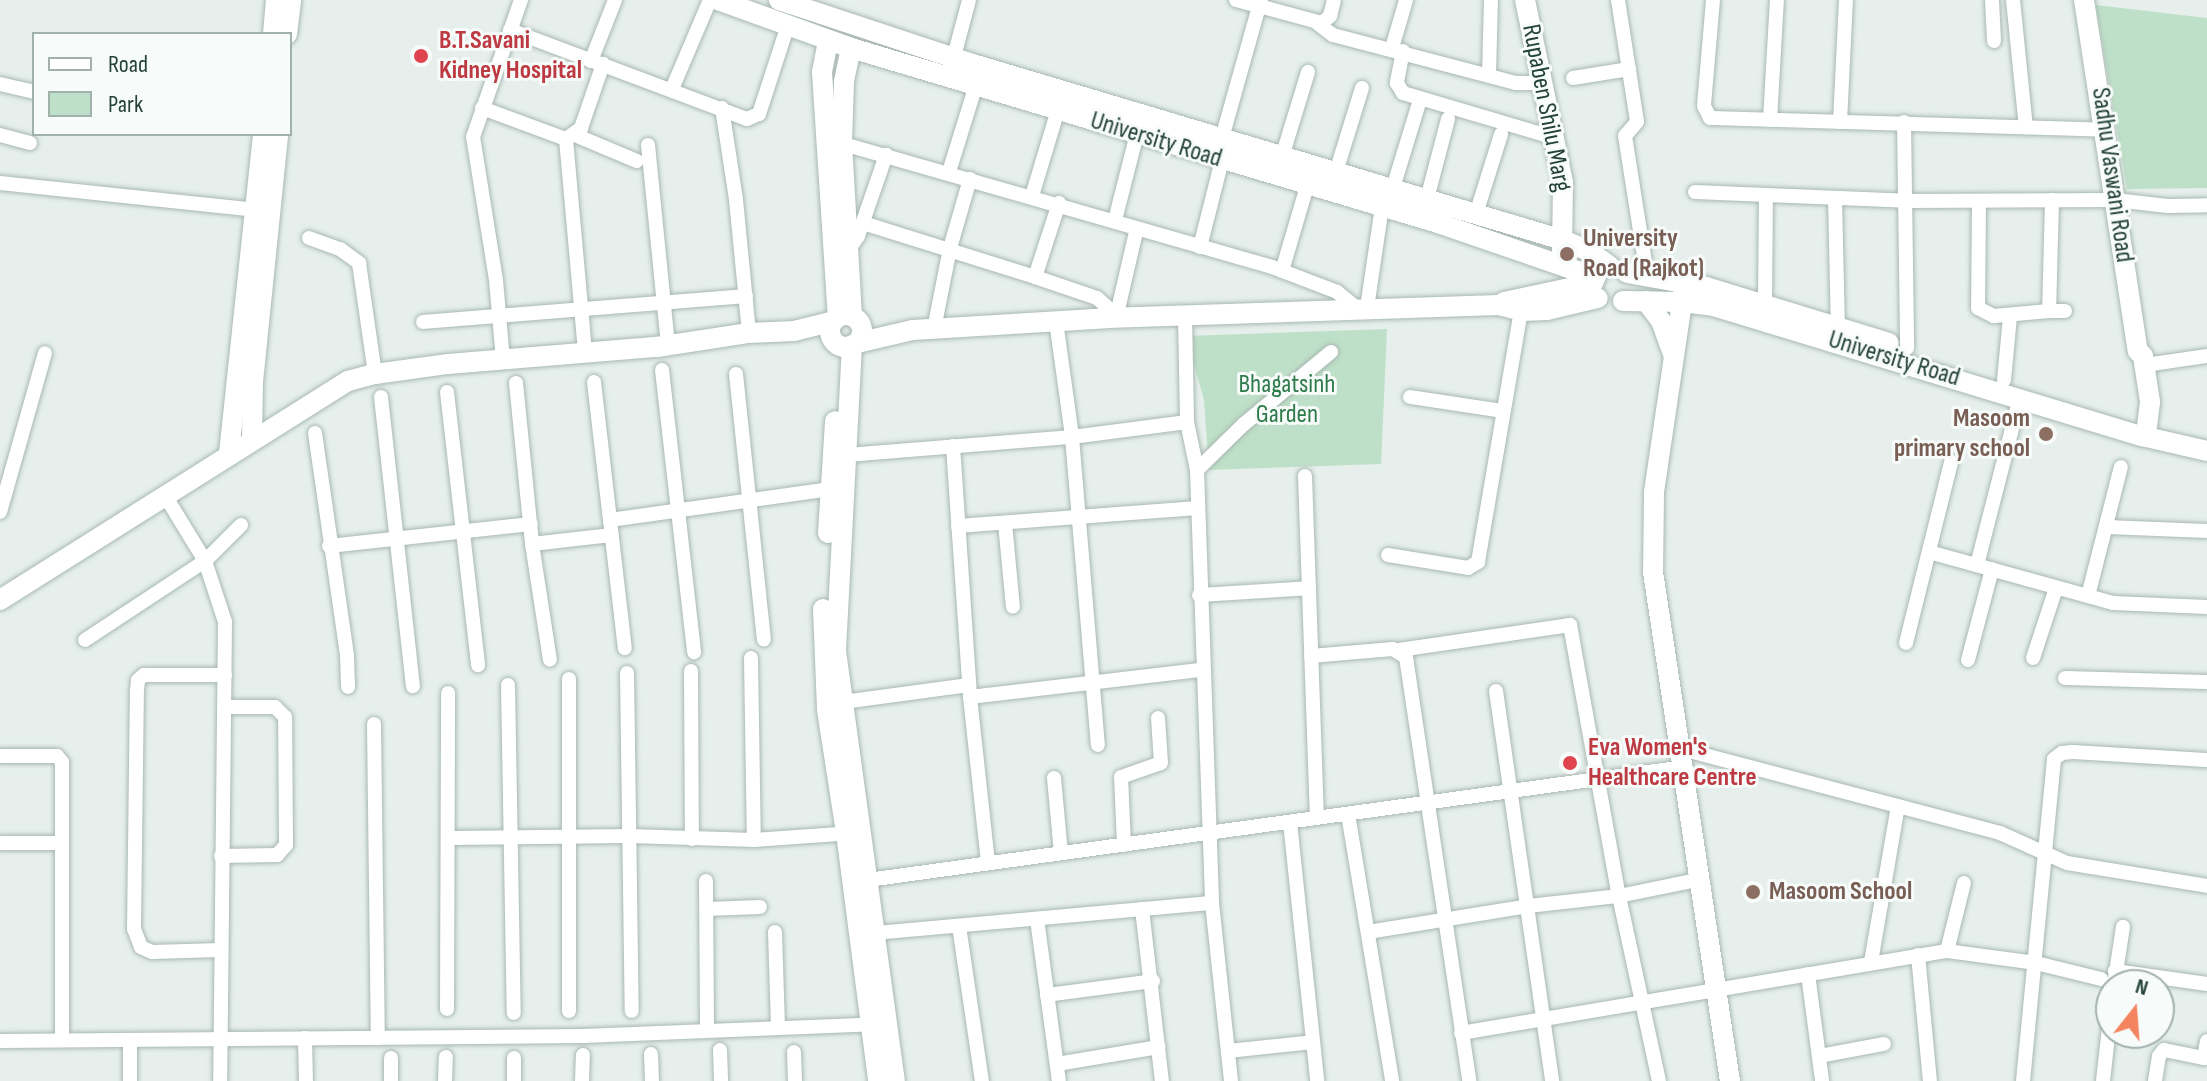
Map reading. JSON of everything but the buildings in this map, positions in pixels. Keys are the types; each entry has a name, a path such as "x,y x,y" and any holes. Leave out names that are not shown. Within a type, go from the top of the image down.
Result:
{"street":[{"path":"273,32 276,0"},
{"path":"287,32 291,0"},
{"path":"503,360 473,137 521,0"},
{"path":"585,353 571,137 615,0"},
{"path":"672,89 710,0"},
{"name":"University Road","path":"718,0 748,6 788,25 851,48 951,66 1222,138 1563,240 1589,251 1612,279 1611,304 1646,301 1684,292 1713,306 2020,397 2141,429 2207,437"},
{"name":"University Road","path":"779,0 951,66 976,85 1612,279 1765,304 2004,380 2207,451"},
{"path":"1236,0 1260,3 1317,23 1333,35 1516,83 1542,83"},
{"path":"1317,23 1327,21 1334,0"},
{"path":"1406,0 1398,50 1397,83 1403,93 1555,138"},
{"path":"1489,75 1491,0"},
{"name":"Rupaben Shilu Marg","path":"1525,0 1563,182 1560,264"},
{"path":"1612,279 1625,136 1637,122 1618,0"},
{"path":"1713,0 1705,113 1714,120 1904,122 2107,130"},
{"path":"1770,120 1777,0"},
{"path":"1840,122 1846,0"},
{"path":"1992,0 1994,41"},
{"path":"2013,0 2026,127"},
{"name":"Sadhu Vaswani Road","path":"2084,0 2141,358 2134,358 2141,429"},
{"path":"951,66 971,1"},
{"path":"1200,247 1222,160 1222,138 1260,3"},
{"path":"510,30 747,119 759,114 788,25"},
{"path":"828,41 822,72 849,249 838,488 836,619 853,833 879,1024 895,1081"},
{"path":"851,48 834,141 846,331 847,455 838,488 822,656 827,710 853,833 868,880 875,933 878,1081"},
{"path":"1573,78 1629,69"},
{"path":"1282,157 1308,72"},
{"path":"0,84 32,92"},
{"path":"949,172 976,85"},
{"path":"1336,172 1362,88"},
{"path":"1393,188 1418,106"},
{"path":"482,108 637,161"},
{"path":"722,108 749,333"},
{"path":"1032,196 1058,110"},
{"path":"1427,199 1448,119"},
{"path":"1904,122 1907,348"},
{"path":"1115,220 1137,134"},
{"path":"1476,214 1501,134"},
{"path":"0,135 30,143"},
{"path":"229,453 263,136"},
{"path":"252,439 253,382 278,136"},
{"path":"834,141 1059,203 1282,271 1337,292 1362,308"},
{"path":"648,145 668,345"},
{"path":"849,249 863,223 886,155"},
{"path":"934,329 950,248 970,179"},
{"path":"0,183 255,210"},
{"path":"1282,271 1307,186"},
{"path":"1695,192 1906,201 2115,200 2168,206 2206,205 2207,214"},
{"path":"1765,304 1766,197"},
{"path":"1835,198 1838,327"},
{"path":"2049,311 2052,200"},
{"path":"1979,201 1978,308 1983,313 2010,316 2065,311"},
{"path":"1035,277 1059,203"},
{"path":"1362,308 1382,207"},
{"path":"863,223 950,248 1097,298 1112,318"},
{"path":"1112,318 1137,228"},
{"path":"309,238 340,249 359,263 375,374"},
{"path":"1539,257 1546,276 1541,295"},
{"path":"0,600 335,387 375,374 668,345 749,333 913,330 1362,308 1499,305 1521,311 1569,307 1612,279"},
{"path":"1499,305 1510,298 1541,295 1612,279 1631,285 1623,301"},
{"path":"1684,292 1651,534 1653,572 1702,879 1730,1081"},
{"path":"423,322 746,296"},
{"path":"1646,301 1661,321 1674,358"},
{"path":"1388,555 1474,567 1482,549 1521,311"},
{"path":"1185,315 1187,422 1197,470 1201,670 1212,903 1231,1081"},
{"path":"2004,380 2010,316"},
{"path":"1056,321 1072,437 1098,745"},
{"path":"1197,470 1244,424 1331,352"},
{"path":"0,512 45,353"},
{"path":"2141,358 2207,356"},
{"path":"662,370 694,652"},
{"path":"736,374 764,640"},
{"path":"594,382 625,648"},
{"path":"516,383 532,544 550,660"},
{"path":"447,392 478,665"},
{"path":"381,397 413,686"},
{"path":"1410,397 1503,411"},
{"path":"1977,565 2020,397"},
{"path":"847,455 1072,437 1187,422"},
{"path":"315,433 347,656 348,687"},
{"path":"953,446 970,691 988,863"},
{"path":"1906,643 1951,462"},
{"path":"2088,596 2121,467"},
{"path":"1305,476 1317,818"},
{"path":"532,544 679,513 838,488"},
{"path":"166,497 205,561 225,622 220,1081"},
{"path":"958,526 1197,508"},
{"path":"1005,523 1013,607"},
{"path":"329,546 462,529 531,524"},
{"path":"85,640 205,561 241,525"},
{"path":"2107,527 2207,531"},
{"path":"1929,552 2113,603 2207,607"},
{"path":"1968,660 1992,569"},
{"path":"1199,595 1309,588"},
{"path":"2033,658 2056,588"},
{"path":"1311,656 1399,650 1570,625 1619,896 1659,1081"},
{"path":"1399,650 1407,662 1469,1081"},
{"path":"751,658 754,840"},
{"path":"843,702 1201,670"},
{"path":"691,671 692,839"},
{"path":"627,673 632,1011"},
{"path":"220,950 152,952 141,947 134,929 137,691 138,680 144,675 225,675"},
{"path":"2065,678 2207,682"},
{"path":"569,679 569,1011"},
{"path":"508,685 514,1013"},
{"path":"1496,691 1513,791 1541,1020 1552,1081"},
{"path":"447,1009 450,838 448,693"},
{"path":"221,856 277,855 286,845 285,717 275,707 224,707"},
{"path":"1124,845 1121,777 1161,763 1158,718"},
{"path":"374,724 378,1038"},
{"path":"2023,1081 2047,854 2050,769 2054,759 2062,753 2207,760"},
{"path":"0,756 49,756 62,762 62,1040"},
{"path":"868,880 1599,779 1683,758 1898,806 2000,833 2047,854 2092,869 2207,886"},
{"path":"1054,778 1061,853"},
{"path":"1871,962 1898,806"},
{"path":"1348,814 1392,1081"},
{"path":"1290,822 1317,1081"},
{"path":"450,838 630,836 754,840 853,833"},
{"path":"0,843 62,843"},
{"path":"1368,932 1528,906 1619,896 1702,879"},
{"path":"706,881 707,1030"},
{"path":"1947,951 1964,883"},
{"path":"875,933 1212,903"},
{"path":"707,909 760,907"},
{"path":"1142,909 1153,981 1162,1081"},
{"path":"1037,919 1059,1081"},
{"path":"959,926 982,1081"},
{"path":"2112,969 2123,927"},
{"path":"775,932 778,1028"},
{"path":"1461,1033 1947,951 2095,975"},
{"path":"1918,955 1930,1081"},
{"path":"1808,974 1822,1081"},
{"path":"1047,995 1153,981"},
{"path":"2175,982 2207,984"},
{"path":"0,1041 583,1036 879,1024"},
{"path":"305,1038 306,1081"},
{"path":"130,1040 130,1081"},
{"path":"2155,1081 2159,1056 2164,1050 2206,1059 2207,1041"},
{"path":"1228,1051 1313,1042"},
{"path":"1819,1056 1884,1044"},
{"path":"1057,1064 1159,1047"},
{"path":"2103,1081 2107,1049"},
{"path":"720,1050 721,1081"},
{"path":"794,1052 795,1081"},
{"path":"651,1054 652,1081"},
{"path":"582,1081 583,1055"},
{"path":"445,1081 446,1057"},
{"path":"391,1058 391,1081"},
{"path":"514,1058 514,1081"}],"green space":[{"path":"2096,5 2207,18 2207,188 2127,189"},
{"name":"Bhagatsinh Garden","path":"1387,329 1381,464 1209,470 1204,400 1186,336"}],"place":[{"name":"B.T.Savani Kidney Hospital","path":"421,56"},
{"name":"University Road (Rajkot)","path":"1567,254"},
{"name":"Masoom primary school","path":"2046,434"},
{"name":"Eva Women's Healthcare Centre","path":"1570,763"},
{"name":"Masoom School","path":"1753,892"}]}
